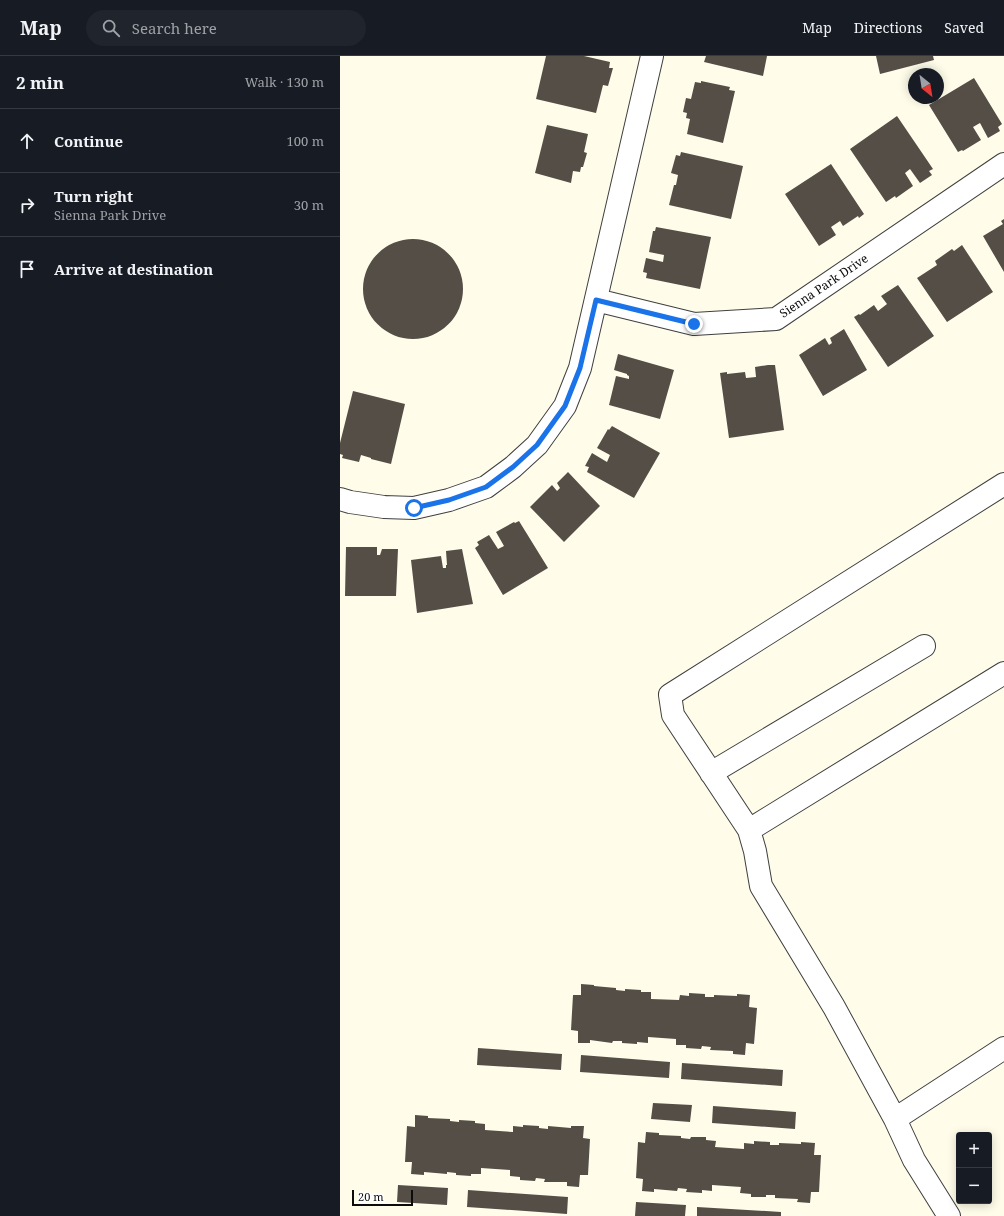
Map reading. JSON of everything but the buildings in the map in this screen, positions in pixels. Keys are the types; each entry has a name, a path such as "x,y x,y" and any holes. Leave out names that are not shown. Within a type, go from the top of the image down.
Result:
{"street":[{"path":"340,499 384,507 414,508 449,500 486,487 513,467 537,445 565,406 580,368 652,56"},
{"name":"Sienna Park Drive","path":"596,300 694,324 776,319 1004,164"},
{"path":"949,1216 914,1160 894,1119 834,1007 761,886 755,851 749,830 673,715 670,695 1004,484"},
{"path":"711,773 924,646"},
{"path":"749,830 1004,673"},
{"path":"894,1119 1004,1048"}],"route":[{"path":"414,508 449,500 486,487 513,467 537,445 565,406 580,368 596,300 694,324"}]}
